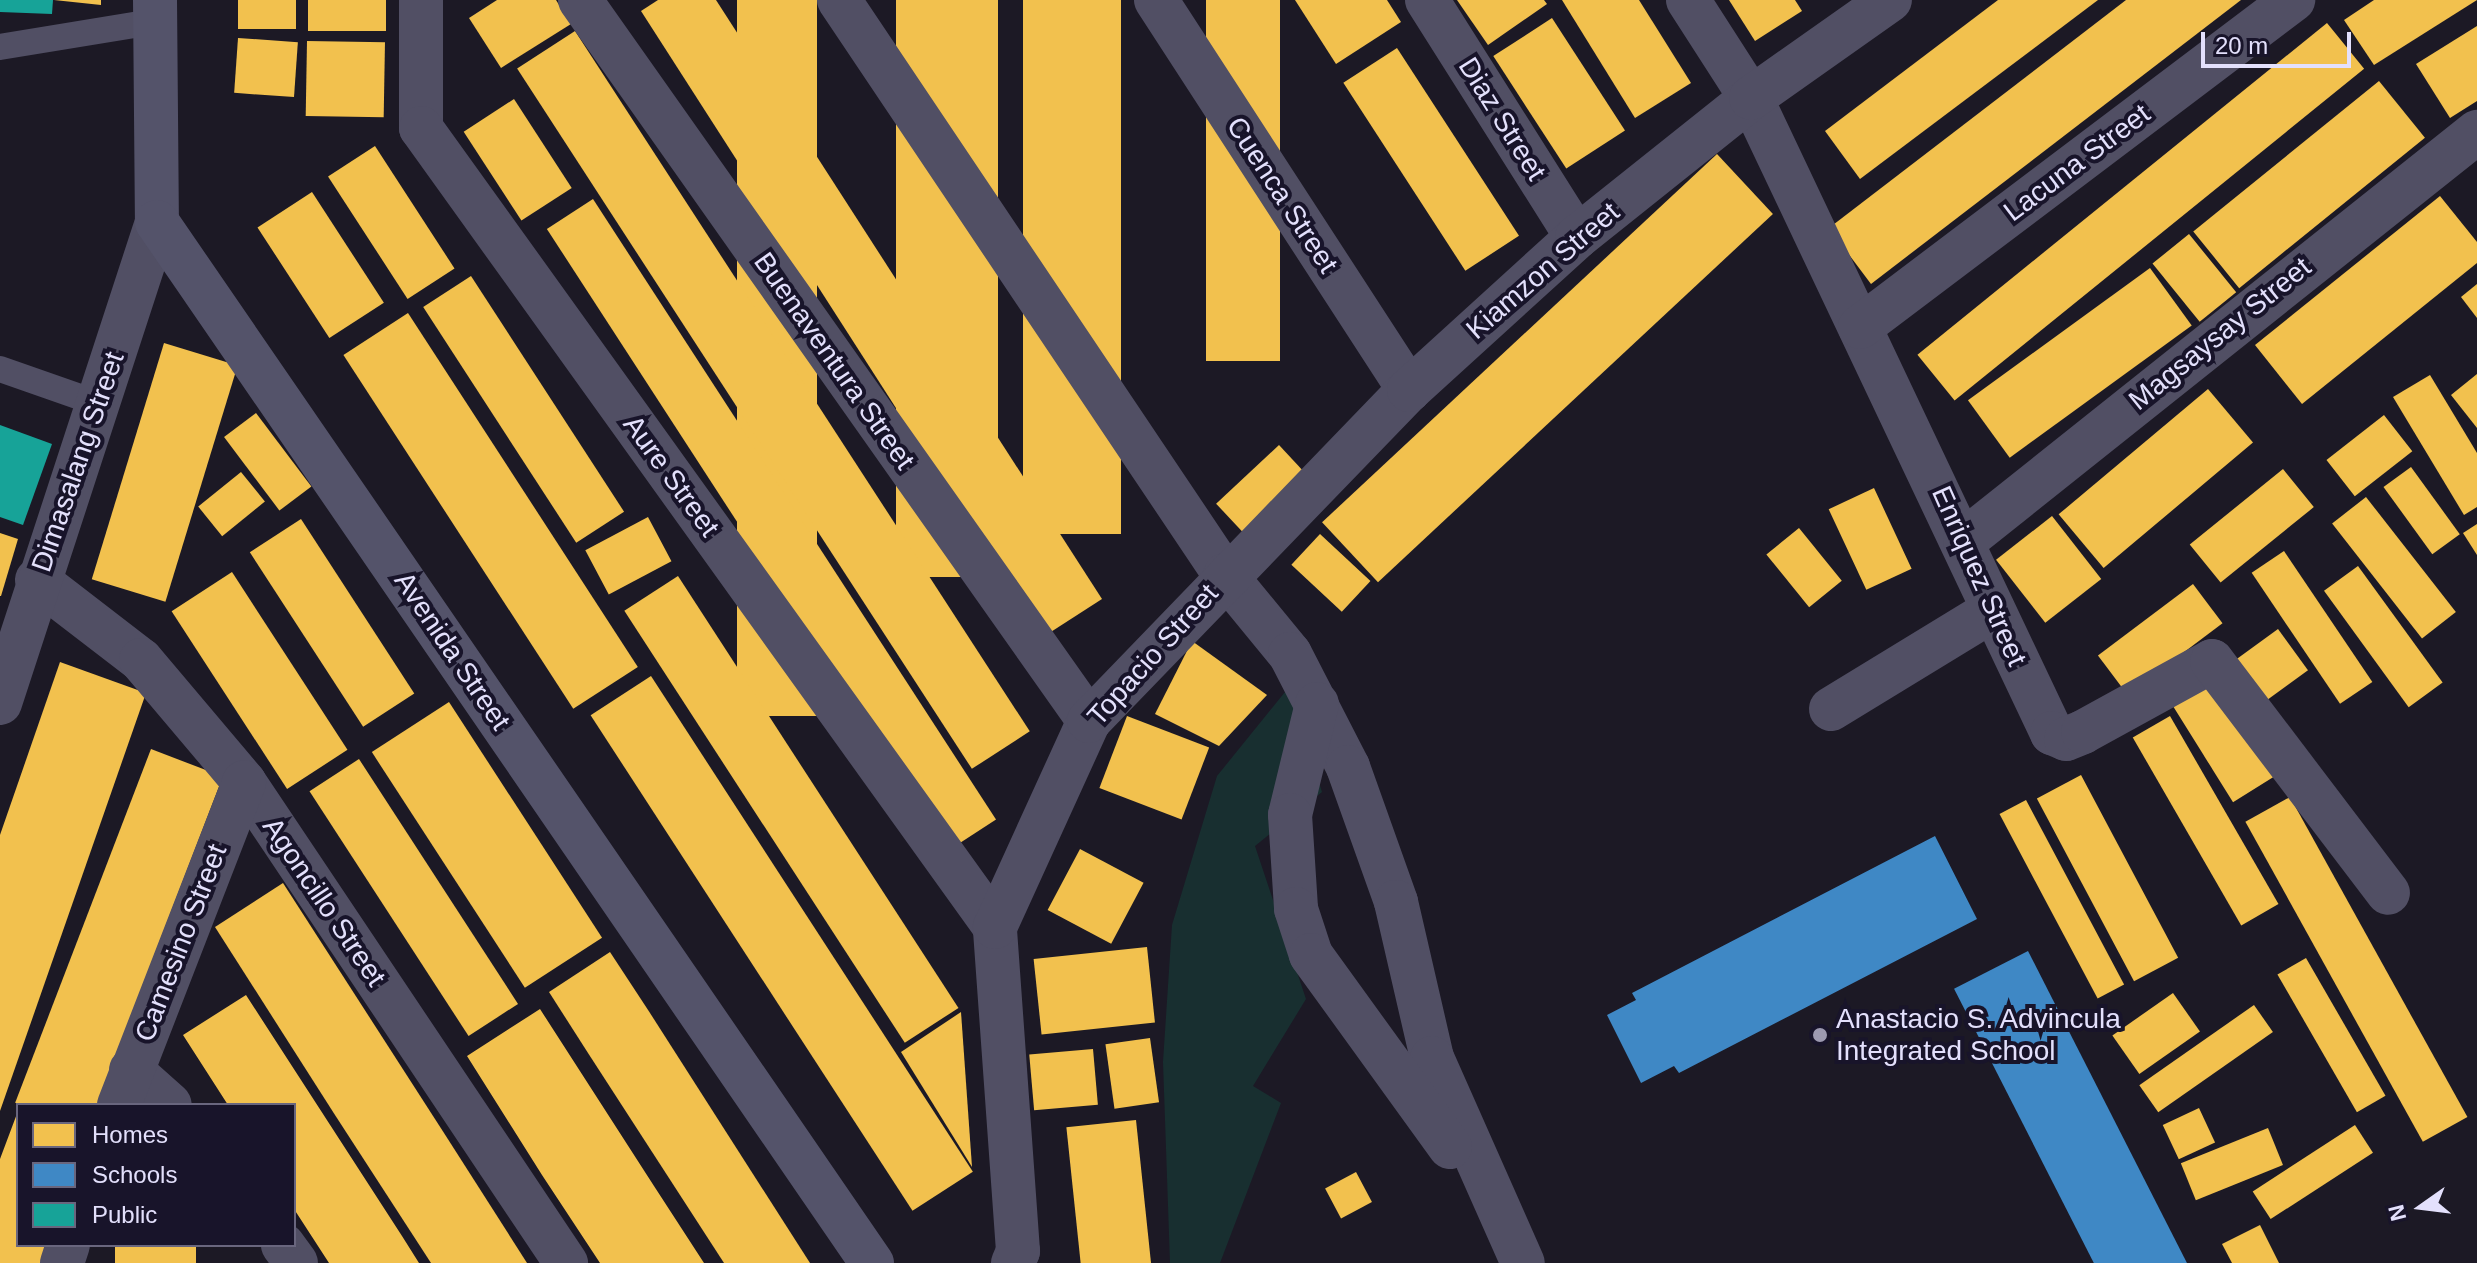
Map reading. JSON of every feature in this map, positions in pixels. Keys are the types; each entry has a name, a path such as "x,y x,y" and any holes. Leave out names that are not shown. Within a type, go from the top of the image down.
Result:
{"street":[{"name":"Aure Street","path":"421,0 421,128 995,927"},
{"name":"Buenaventura Street","path":"580,0 1089,721"},
{"name":"Topacio Street","path":"839,0 1225,575 1089,721 995,927 1018,1251 1013,1263"},
{"name":"Cuenca Street","path":"1156,0 1409,390"},
{"name":"Diaz Street","path":"1427,0 1577,237"},
{"name":"Enriquez Street","path":"1688,0 1751,98 1965,540 1993,610 2052,733 2066,739 2206,663 2217,664 2388,893"},
{"name":"Kiamzon Street","path":"1225,575 1409,390 1577,237 1751,98 1890,0"},
{"name":"Lacuna Street","path":"1860,327 2293,0"},
{"path":"154,11 157,222"},
{"name":"Magsaysay Street","path":"1965,540 2477,132"},
{"name":"Dimasalang Street","path":"0,703 37,580 100,404 157,222"},
{"name":"Avenida Street","path":"157,222 872,1263"},
{"path":"1225,575 1290,654 1317,704 1396,902 1432,1058 1523,1263"},
{"name":"Agoncillo Street","path":"37,580 141,660 244,782 566,1263"},
{"path":"1831,709 1993,610"},
{"path":"1317,704 1288,854 1311,955 1444,1137 1509,1263"},
{"name":"Camesino Street","path":"125,1088 244,782"},
{"path":"125,1088 165,1103"}],"lane":[{"path":"0,47 154,11"},
{"path":"0,369 100,404"}],"green space":[{"path":"1289,687 1322,792 1255,846 1306,999 1253,1086 1281,1103 1220,1263 1170,1263 1163,1062 1172,925 1217,776"}],"building: Homes":[{"path":"54,0 101,0 101,5"},
{"path":"238,0 296,0 296,29 238,29"},
{"path":"308,0 386,0 386,31 308,31"},
{"path":"497,0 556,0 571,24 501,68 469,18"},
{"path":"658,0 716,0 1102,599 1043,637 641,11"},
{"path":"737,0 817,0 817,716 737,716"},
{"path":"896,0 998,0 998,577 896,577"},
{"path":"1023,0 1121,0 1121,534 1023,534"},
{"path":"1206,0 1280,0 1280,361 1206,361"},
{"path":"1295,0 1387,0 1401,22 1336,64"},
{"path":"1457,0 1544,0 1547,4 1488,45"},
{"path":"1562,0 1639,0 1691,83 1635,118"},
{"path":"1729,0 1795,0 1802,11 1755,41"},
{"path":"1998,0 2098,0 1860,179 1825,131"},
{"path":"2126,0 2241,0 1871,284 1829,228"},
{"path":"2374,0 2477,0 2374,65 2344,20"},
{"path":"1552,18 1625,130 1566,169 1493,56"},
{"path":"2327,23 2364,69 1955,401 1917,355"},
{"path":"2477,26 2477,101 2450,118 2416,64"},
{"path":"575,31 1030,731 972,769 517,69"},
{"path":"238,38 298,42 294,97 234,93"},
{"path":"307,41 385,42 384,117 306,116"},
{"path":"1397,48 1519,236 1465,271 1343,83"},
{"path":"2379,81 2425,138 2239,288 2193,231"},
{"path":"514,99 572,188 521,221 464,132"},
{"path":"375,146 455,268 408,299 328,176"},
{"path":"1717,154 1773,214 1378,582 1322,522"},
{"path":"312,192 384,303 329,338 257,227"},
{"path":"2440,196 2477,242 2477,263 2302,404 2255,345"},
{"path":"593,199 996,820 950,850 547,229"},
{"path":"2189,234 2236,292 2200,322 2152,264"},
{"path":"2150,268 2192,325 2010,458 1968,400"},
{"path":"471,276 624,512 576,543 423,307"},
{"path":"2477,284 2477,318 2461,297"},
{"path":"408,313 638,667 573,709 343,355"},
{"path":"164,343 238,366 165,602 92,579"},
{"path":"2477,374 2477,428 2451,395"},
{"path":"2430,375 2477,453 2477,507 2464,515 2393,397"},
{"path":"2208,389 2253,443 2104,568 2059,514"},
{"path":"256,413 311,486 279,511 224,437"},
{"path":"2384,415 2412,451 2355,496 2326,460"},
{"path":"1279,445 1309,477 1246,536 1216,504"},
{"path":"2411,467 2460,534 2432,554 2383,487"},
{"path":"2283,469 2314,507 2221,583 2190,545"},
{"path":"241,472 265,502 222,536 198,507"},
{"path":"1874,488 1912,569 1866,590 1829,509"},
{"path":"2366,497 2456,612 2422,639 2332,523"},
{"path":"2052,516 2101,579 2045,623 1996,560"},
{"path":"648,517 671,561 609,594 585,550"},
{"path":"301,519 414,693 363,727 250,552"},
{"path":"2477,524 2477,555 2463,533"},
{"path":"1799,528 1842,581 1809,607 1766,554"},
{"path":"0,533 18,539 1,596 0,596"},
{"path":"1320,534 1370,581 1342,612 1291,565"},
{"path":"2284,551 2372,682 2340,704 2252,573"},
{"path":"2358,566 2443,682 2409,707 2324,591"},
{"path":"232,572 347,750 287,789 172,611"},
{"path":"678,576 958,1008 905,1043 624,611"},
{"path":"2193,584 2222,623 2127,695 2098,656"},
{"path":"2278,629 2308,670 2255,708 2225,667"},
{"path":"1192,641 1267,695 1219,746 1155,714"},
{"path":"60,662 146,693 0,1111 0,835"},
{"path":"2220,670 2283,771 2233,802 2170,701"},
{"path":"651,676 973,1172 912,1211 591,715"},
{"path":"449,702 602,938 525,988 372,752"},
{"path":"1127,716 1209,748 1182,819 1099,788"},
{"path":"2170,716 2278,904 2241,925 2133,738"},
{"path":"151,749 223,777 98,1103 16,1103 15,1103"},
{"path":"359,759 518,1004 469,1036 310,791"},
{"path":"2081,775 2178,958 2134,981 2037,798"},
{"path":"2290,797 2467,1117 2423,1142 2245,822"},
{"path":"2026,800 2124,985 2098,999 2000,814"},
{"path":"1080,849 1144,883 1111,944 1048,910"},
{"path":"283,883 527,1263 431,1263 335,1115 215,927"},
{"path":"1147,947 1155,1023 1042,1034 1034,959"},
{"path":"610,952 810,1263 724,1263 588,1053 549,992"},
{"path":"2306,958 2386,1096 2357,1112 2277,974"},
{"path":"2173,993 2200,1032 2139,1074 2112,1035"},
{"path":"246,995 419,1263 329,1263 296,1212 296,1103 227,1103 183,1035"},
{"path":"2254,1005 2273,1032 2158,1112 2139,1085"},
{"path":"540,1009 704,1263 600,1263 542,1175 467,1056"},
{"path":"961,1012 972,1167 901,1052"},
{"path":"1150,1038 1159,1102 1114,1109 1105,1044"},
{"path":"1093,1049 1098,1105 1034,1110 1029,1055"},
{"path":"2199,1108 2215,1142 2179,1159 2163,1125"},
{"path":"16,1116 16,1247 48,1247 43,1263 0,1263 0,1159"},
{"path":"1136,1120 1151,1263 1081,1263 1066,1127"},
{"path":"2355,1125 2373,1153 2271,1219 2253,1191"},
{"path":"2268,1128 2283,1165 2196,1200 2181,1163"},
{"path":"1356,1172 1372,1202 1341,1218 1325,1188"},
{"path":"2260,1225 2279,1263 2232,1263 2222,1244"},
{"path":"115,1247 196,1247 196,1263 115,1263"}],"building: Schools":[{"path":"1935,836 1977,919 1679,1073 1674,1066 1641,1083 1607,1015 1636,1000 1632,993"},
{"path":"2028,951 2187,1263 2094,1263 1954,989"}],"building: Public":[{"path":"0,0 53,0 52,14 0,12"},
{"path":"0,425 52,444 23,525 0,517"}],"place":[{"name":"Anastacio S. Advincula Integrated School","path":"1820,1035"}]}
